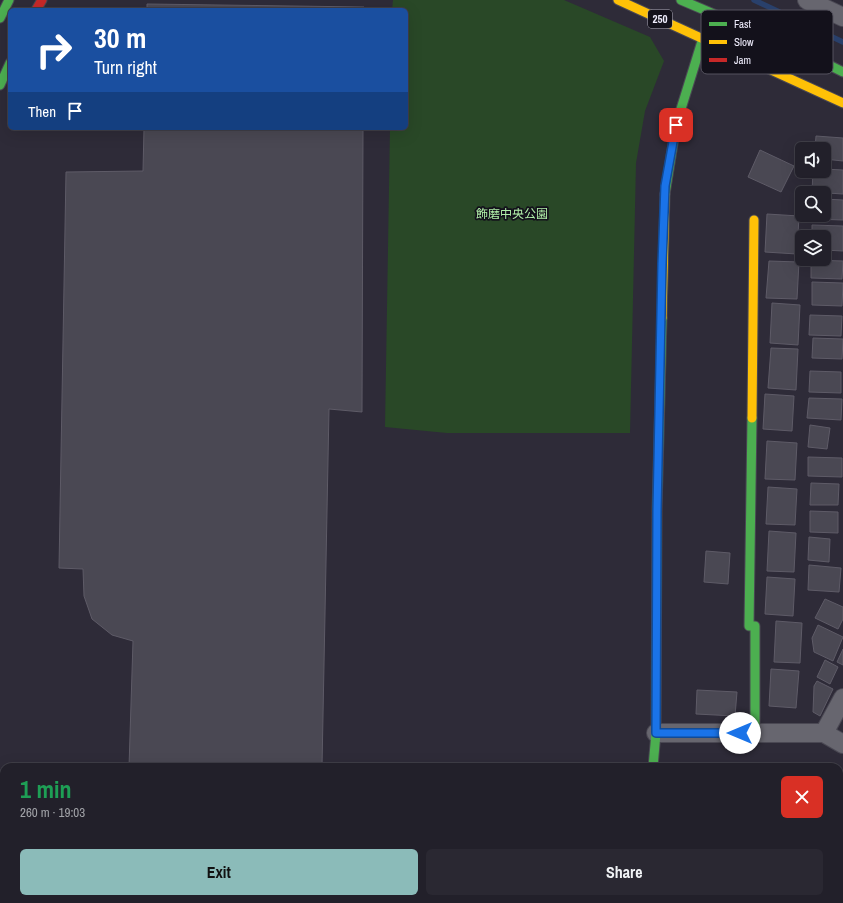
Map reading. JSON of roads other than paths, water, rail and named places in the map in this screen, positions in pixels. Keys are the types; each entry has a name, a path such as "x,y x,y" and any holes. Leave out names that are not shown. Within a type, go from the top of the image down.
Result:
{"main road":[{"name":"250","path":"618,0 701,38"},
{"name":"250","path":"682,0 701,11"},
{"path":"653,763 656,733 658,450 665,186 676,125 701,41"},
{"path":"0,85 8,67"},
{"name":"250","path":"833,67 843,72"},
{"name":"250","path":"780,74 843,103"},
{"path":"754,220 749,626 756,626 754,733"}],"street":[{"path":"807,0 828,10"},
{"path":"833,12 843,17"},
{"path":"824,733 843,698"},
{"path":"656,733 824,733 843,744"}],"waterway":[{"path":"754,0 775,10"},
{"path":"833,37 843,42"}],"park label":[{"name":"飾磨中央公園","path":"512,214"}]}
